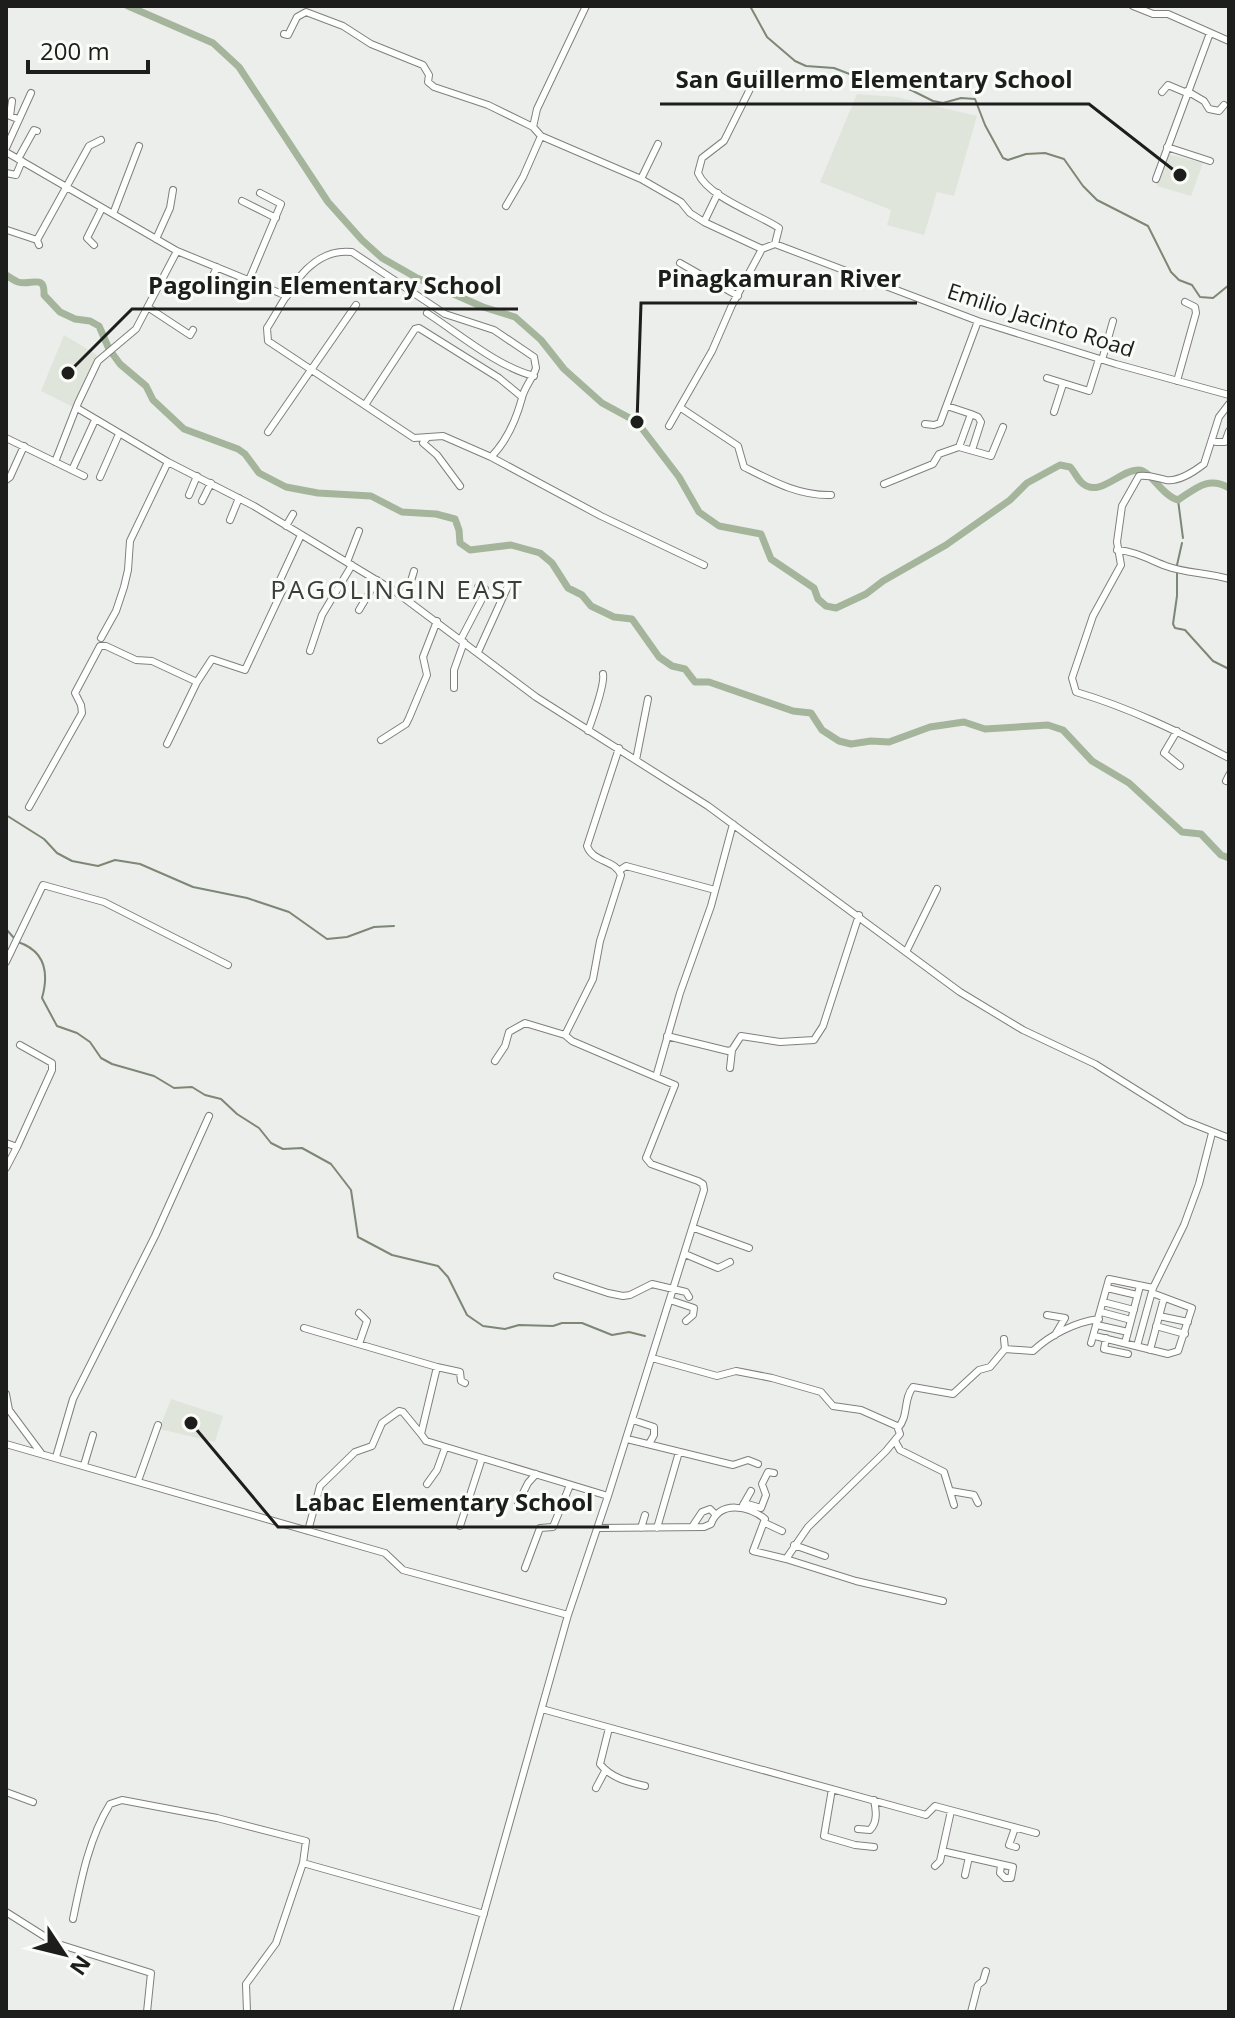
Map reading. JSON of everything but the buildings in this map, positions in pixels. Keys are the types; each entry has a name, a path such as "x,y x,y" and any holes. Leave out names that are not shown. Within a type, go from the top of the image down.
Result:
{"street":[{"path":"533,127 537,109 586,6"},
{"path":"1133,6 1153,14 1168,14 1229,41"},
{"path":"284,34 288,35 297,17 306,12 335,22 371,44 423,65 429,75 428,82 434,87 488,105 533,127 541,136 641,179 677,199 704,222 762,249"},
{"path":"1156,179 1210,33"},
{"path":"669,426 708,359 762,249 775,244 779,228 718,193 700,178 699,164 724,141 759,73 774,77"},
{"path":"1162,92 1168,85 1204,101 1209,109 1219,111 1224,105"},
{"path":"11,117 31,93"},
{"path":"12,101 6,150 20,160 177,251 287,296"},
{"path":"6,173 16,175 29,136 32,131 37,131"},
{"path":"506,206 541,136"},
{"path":"7,230 38,243 65,186 89,146 101,140"},
{"path":"641,179 658,144"},
{"path":"113,214 139,146"},
{"path":"1167,147 1210,161"},
{"path":"156,239 170,208 173,190"},
{"path":"249,280 280,203 260,193"},
{"path":"704,222 718,193"},
{"path":"242,201 276,218"},
{"path":"94,245 87,238 102,208"},
{"name":"Emilio Jacinto Road","path":"775,244 978,321 1229,395"},
{"path":"491,457 508,434 534,376 537,362 534,357 494,330 445,314 352,252 340,250 308,266 265,334 268,341 414,438 443,436 491,457 601,516 704,565"},
{"path":"55,462 103,354 136,329 177,251"},
{"path":"680,263 738,296"},
{"path":"210,282 217,267"},
{"path":"1177,381 1196,313 1195,307 1185,302"},
{"path":"268,432 356,305"},
{"path":"149,308 190,335 193,330"},
{"path":"427,313 521,373 534,376"},
{"path":"925,424 938,424 978,321"},
{"path":"1047,378 1089,391 1113,321"},
{"path":"365,405 415,329 419,328 499,378 522,397"},
{"path":"1054,412 1063,384"},
{"path":"1229,404 1219,417 1207,460 1195,470 1170,480 1155,475 1139,476 1122,506 1117,526 1117,550 1121,565 1093,616 1072,678 1076,692 1116,704 1229,758"},
{"path":"947,406 978,417 981,422 972,450"},
{"path":"77,408 168,462 239,498 403,596 536,697 690,793 960,992 990,1011 1095,1064 1165,1109 1212,1133 1229,1138"},
{"path":"681,408 738,446 744,467 787,488 831,495"},
{"path":"959,447 971,414"},
{"path":"72,470 95,420"},
{"path":"884,484 933,464 939,454 959,447 993,455 1003,427"},
{"path":"1214,441 1225,442 1229,431"},
{"path":"100,477 119,434"},
{"path":"6,438 84,476"},
{"path":"427,438 423,443 437,455 460,486"},
{"path":"6,480 24,446"},
{"path":"101,638 116,611 124,587 130,541 168,462"},
{"path":"189,495 197,476"},
{"path":"202,501 211,483"},
{"path":"230,520 239,498"},
{"path":"286,526 293,514"},
{"path":"310,651 322,615 350,564 359,531"},
{"path":"167,744 197,682 212,659 245,670 283,589 280,580 301,535"},
{"path":"1117,550 1177,569 1201,571 1229,579"},
{"path":"403,596 414,571"},
{"path":"359,610 377,580"},
{"path":"478,652 508,586"},
{"path":"454,688 455,665 463,640 484,595 485,589 478,587"},
{"path":"381,740 409,718 427,675 423,657 437,621"},
{"path":"29,807 82,713 75,693 100,646 136,660 152,661 197,682"},
{"path":"588,731 604,681 603,674"},
{"path":"636,760 648,699"},
{"path":"1177,731 1164,753 1180,766"},
{"path":"619,748 587,846 593,856 620,870"},
{"path":"656,1077 733,824"},
{"path":"620,870 626,866 715,890"},
{"path":"565,1035 593,979 595,957 620,870"},
{"path":"6,962 43,885 104,902 228,965"},
{"path":"907,950 937,889"},
{"path":"730,1068 732,1050 741,1036 780,1042 816,1039 859,915"},
{"path":"456,2012 568,1615 673,1300 704,1190 703,1184 651,1164 646,1158 675,1085 570,1040 565,1035 525,1023 509,1032 505,1046 495,1061"},
{"path":"667,1036 732,1050"},
{"path":"6,1168 52,1070 48,1058 20,1045"},
{"path":"56,1457 73,1399 155,1236 209,1116"},
{"path":"1137,1346 1152,1291 1184,1225 1199,1184 1212,1133"},
{"path":"6,1143 17,1147"},
{"path":"694,1228 749,1248"},
{"path":"685,1254 718,1268 730,1262"},
{"path":"557,1276 623,1296 652,1284 686,1292 689,1297"},
{"path":"1091,1343 1109,1279 1140,1286 1192,1308 1178,1351 1168,1354 1095,1336"},
{"path":"1125,1343 1140,1286"},
{"path":"1107,1288 1137,1295"},
{"path":"1150,1350 1164,1298"},
{"path":"673,1300 694,1308 693,1315 686,1321"},
{"path":"1103,1302 1134,1310"},
{"path":"359,1313 367,1321 359,1344"},
{"path":"1047,1315 1065,1318 1055,1335"},
{"path":"1159,1316 1188,1322"},
{"path":"1099,1319 1128,1332"},
{"path":"1005,1349 1033,1351 1079,1323 1099,1319 1131,1320"},
{"path":"1156,1326 1185,1334"},
{"path":"304,1328 460,1372 461,1381 465,1383"},
{"path":"1106,1338 1104,1349 1128,1354"},
{"path":"898,1428 904,1420 911,1389 916,1387 953,1394 979,1370 990,1367 1005,1349 1004,1339"},
{"path":"652,1358 717,1376 736,1371 772,1378 821,1392 833,1406 861,1410 898,1428 900,1434 895,1441 808,1527 786,1559"},
{"path":"421,1434 437,1367"},
{"path":"6,1394 9,1410 41,1453"},
{"path":"308,1531 320,1486 355,1452 372,1446 386,1417 399,1411 426,1441 608,1496"},
{"path":"633,1420 654,1427 649,1444"},
{"path":"138,1481 158,1425"},
{"path":"84,1465 93,1435"},
{"path":"627,1439 733,1465 748,1460 758,1464"},
{"path":"895,1441 900,1450 944,1472 954,1505"},
{"path":"6,1444 385,1553 403,1570 568,1615"},
{"path":"427,1484 437,1470 445,1448"},
{"path":"657,1528 679,1452"},
{"path":"460,1526 482,1458"},
{"path":"597,1528 710,1526 716,1515 729,1508 761,1508 766,1495 762,1484 768,1472 774,1473"},
{"path":"518,1503 536,1474"},
{"path":"525,1568 540,1528 553,1527 570,1485"},
{"path":"743,1506 751,1491"},
{"path":"951,1491 970,1493 978,1503"},
{"path":"743,1506 764,1517 765,1523 753,1551 856,1581 943,1601"},
{"path":"692,1527 702,1512 710,1509 716,1515"},
{"path":"641,1528 645,1515"},
{"path":"765,1523 782,1531"},
{"path":"794,1545 825,1556"},
{"path":"542,1709 926,1815 933,1806 1036,1833"},
{"path":"609,1728 600,1764 605,1771 645,1786"},
{"path":"596,1788 605,1771"},
{"path":"832,1789 824,1836 874,1847"},
{"path":"6,1792 33,1802"},
{"path":"858,1829 870,1830 873,1827 877,1812 874,1800"},
{"path":"73,1919 82,1876 101,1819 110,1804 116,1801 217,1818 306,1841 303,1863 276,1943 246,1984 247,2012"},
{"path":"935,1866 940,1861 951,1811"},
{"path":"1015,1828 1009,1845 1016,1847"},
{"path":"942,1851 1001,1865"},
{"path":"965,1875 969,1857"},
{"path":"303,1863 484,1914"},
{"path":"6,1912 55,1943 151,1973 147,2012"},
{"path":"971,2012 978,1985 986,1971"}],"shaded area":[{"path":"857,94 897,97 977,116 954,196 937,192 924,235 887,225 891,210 820,182"},
{"path":"1168,154 1203,163 1191,196 1157,186"},
{"path":"64,335 97,355 73,407 41,391"},
{"path":"171,1399 223,1416 215,1442 159,1429"}],"waterway":[{"path":"128,6 213,43 239,67 328,202 362,240 382,258 417,278 483,307 515,317 541,340 564,369 602,403 637,422 679,477 699,512 719,526 761,534 771,559 814,588 818,599 826,606 836,608 866,594 946,545 1010,500 1027,483 1060,465 1070,467 1081,482 1095,488 1132,471 1143,471 1178,500 1208,483 1229,488"},
{"path":"750,6 767,37 795,61 806,66 834,68 878,85 911,90 943,103 961,98 975,99 1003,158 1008,160 1026,154 1045,153 1064,159 1097,200 1148,226 1171,272 1179,280 1192,285 1200,297 1213,298 1229,285"},
{"path":"6,275 18,282 40,282 44,295 60,312 99,326 120,364 146,386 153,400 184,429 238,449 259,473 286,487 318,493 371,496 402,512 436,514 455,519 460,543 470,550 511,545 540,553 552,563 568,588 582,595 591,606 614,617 632,619 659,657 672,666 685,669 695,682 709,682 793,711 811,713 822,730 839,741 851,744 889,742 930,727 964,722 985,729 1048,725 1063,730 1092,761 1129,783 1182,832 1201,834 1221,855 1229,858"},
{"path":"1178,500 1183,538"},
{"path":"1177,565 1182,543"},
{"path":"1177,573 1175,628 1185,630 1213,661 1229,669"},
{"path":"6,815 72,861 98,866 115,860 140,864 193,887 247,898 289,912 327,939 347,937 374,927 394,926"},
{"path":"6,929 14,938"},
{"path":"18,942 34,951 43,964 45,980 42,998 57,1026 77,1033 90,1042 101,1058 112,1064 154,1076 174,1088 192,1087 205,1095 221,1099 259,1128 271,1143 283,1149 302,1148 331,1164 351,1190 358,1237 392,1255 438,1266 448,1277 467,1315 483,1326 505,1329 519,1325 582,1323 612,1335 629,1332 645,1336"}],"place":[{"name":"San Guillermo Elementary School","path":"1180,175"},
{"name":"Pagolingin Elementary School","path":"68,373"},
{"name":"Pinagkamuran River","path":"637,422"},
{"name":"Labac Elementary School","path":"191,1423"}],"district":[{"name":"PAGOLINGIN EAST","path":"397,590"}]}
